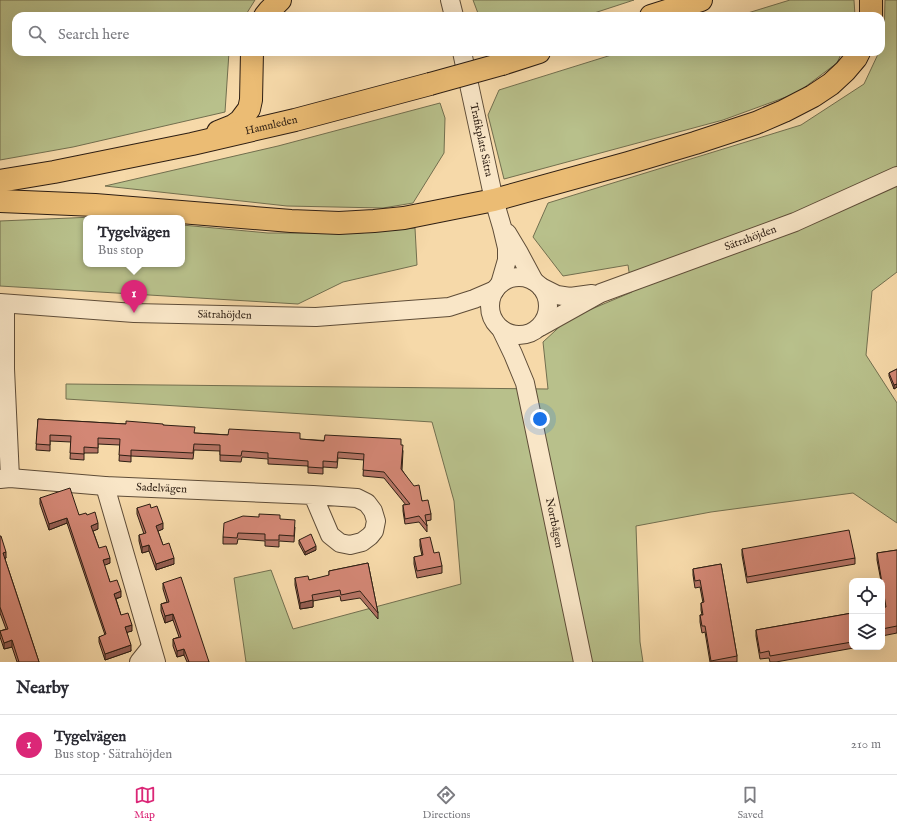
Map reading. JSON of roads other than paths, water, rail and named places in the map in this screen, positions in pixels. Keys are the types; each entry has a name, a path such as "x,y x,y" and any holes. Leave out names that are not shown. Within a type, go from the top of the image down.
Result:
{"main road":[{"path":"268,12 280,0"},
{"path":"664,12 701,0"},
{"path":"871,0 871,12"},
{"path":"192,144 233,126 240,121 249,109 251,100 252,56"},
{"name":"Hamnleden","path":"0,181 54,172 192,144 295,120 430,84 527,56"},
{"path":"0,201 95,205 290,221 339,223 404,218 494,200 680,147 756,123 813,96 831,84 845,71 857,56"}],"street":[{"path":"450,0 453,12"},
{"name":"Trafikplats Sätra","path":"463,56 494,200 507,248 507,260 497,287"},
{"name":"Sätrahöjden","path":"537,329 601,293 795,222 897,176"},
{"name":"Trafikplats Sätra","path":"502,227 520,253 538,284"},
{"path":"517,277 526,278 538,284 546,294 548,312 545,320 537,329 525,335 517,335 508,333 498,326 491,315 490,307 491,298 497,287 508,279 517,277"},
{"name":"Sätrahöjden","path":"538,284 557,295 570,297 601,293"},
{"name":"Sätrahöjden","path":"449,308 474,299 497,287"},
{"name":"Sätrahöjden","path":"2,304 134,313 316,318 449,308 478,313 498,326"},
{"name":"Sadelvägen","path":"2,304 5,479 106,486 313,495"},
{"name":"Norrbågen","path":"498,326 513,354 525,383 583,662"},
{"name":"Norrbågen","path":"525,383 528,343 537,329"},
{"path":"106,486 154,654 139,662"}],"place":[{"name":"Tygelvägen","path":"134,313"}]}
